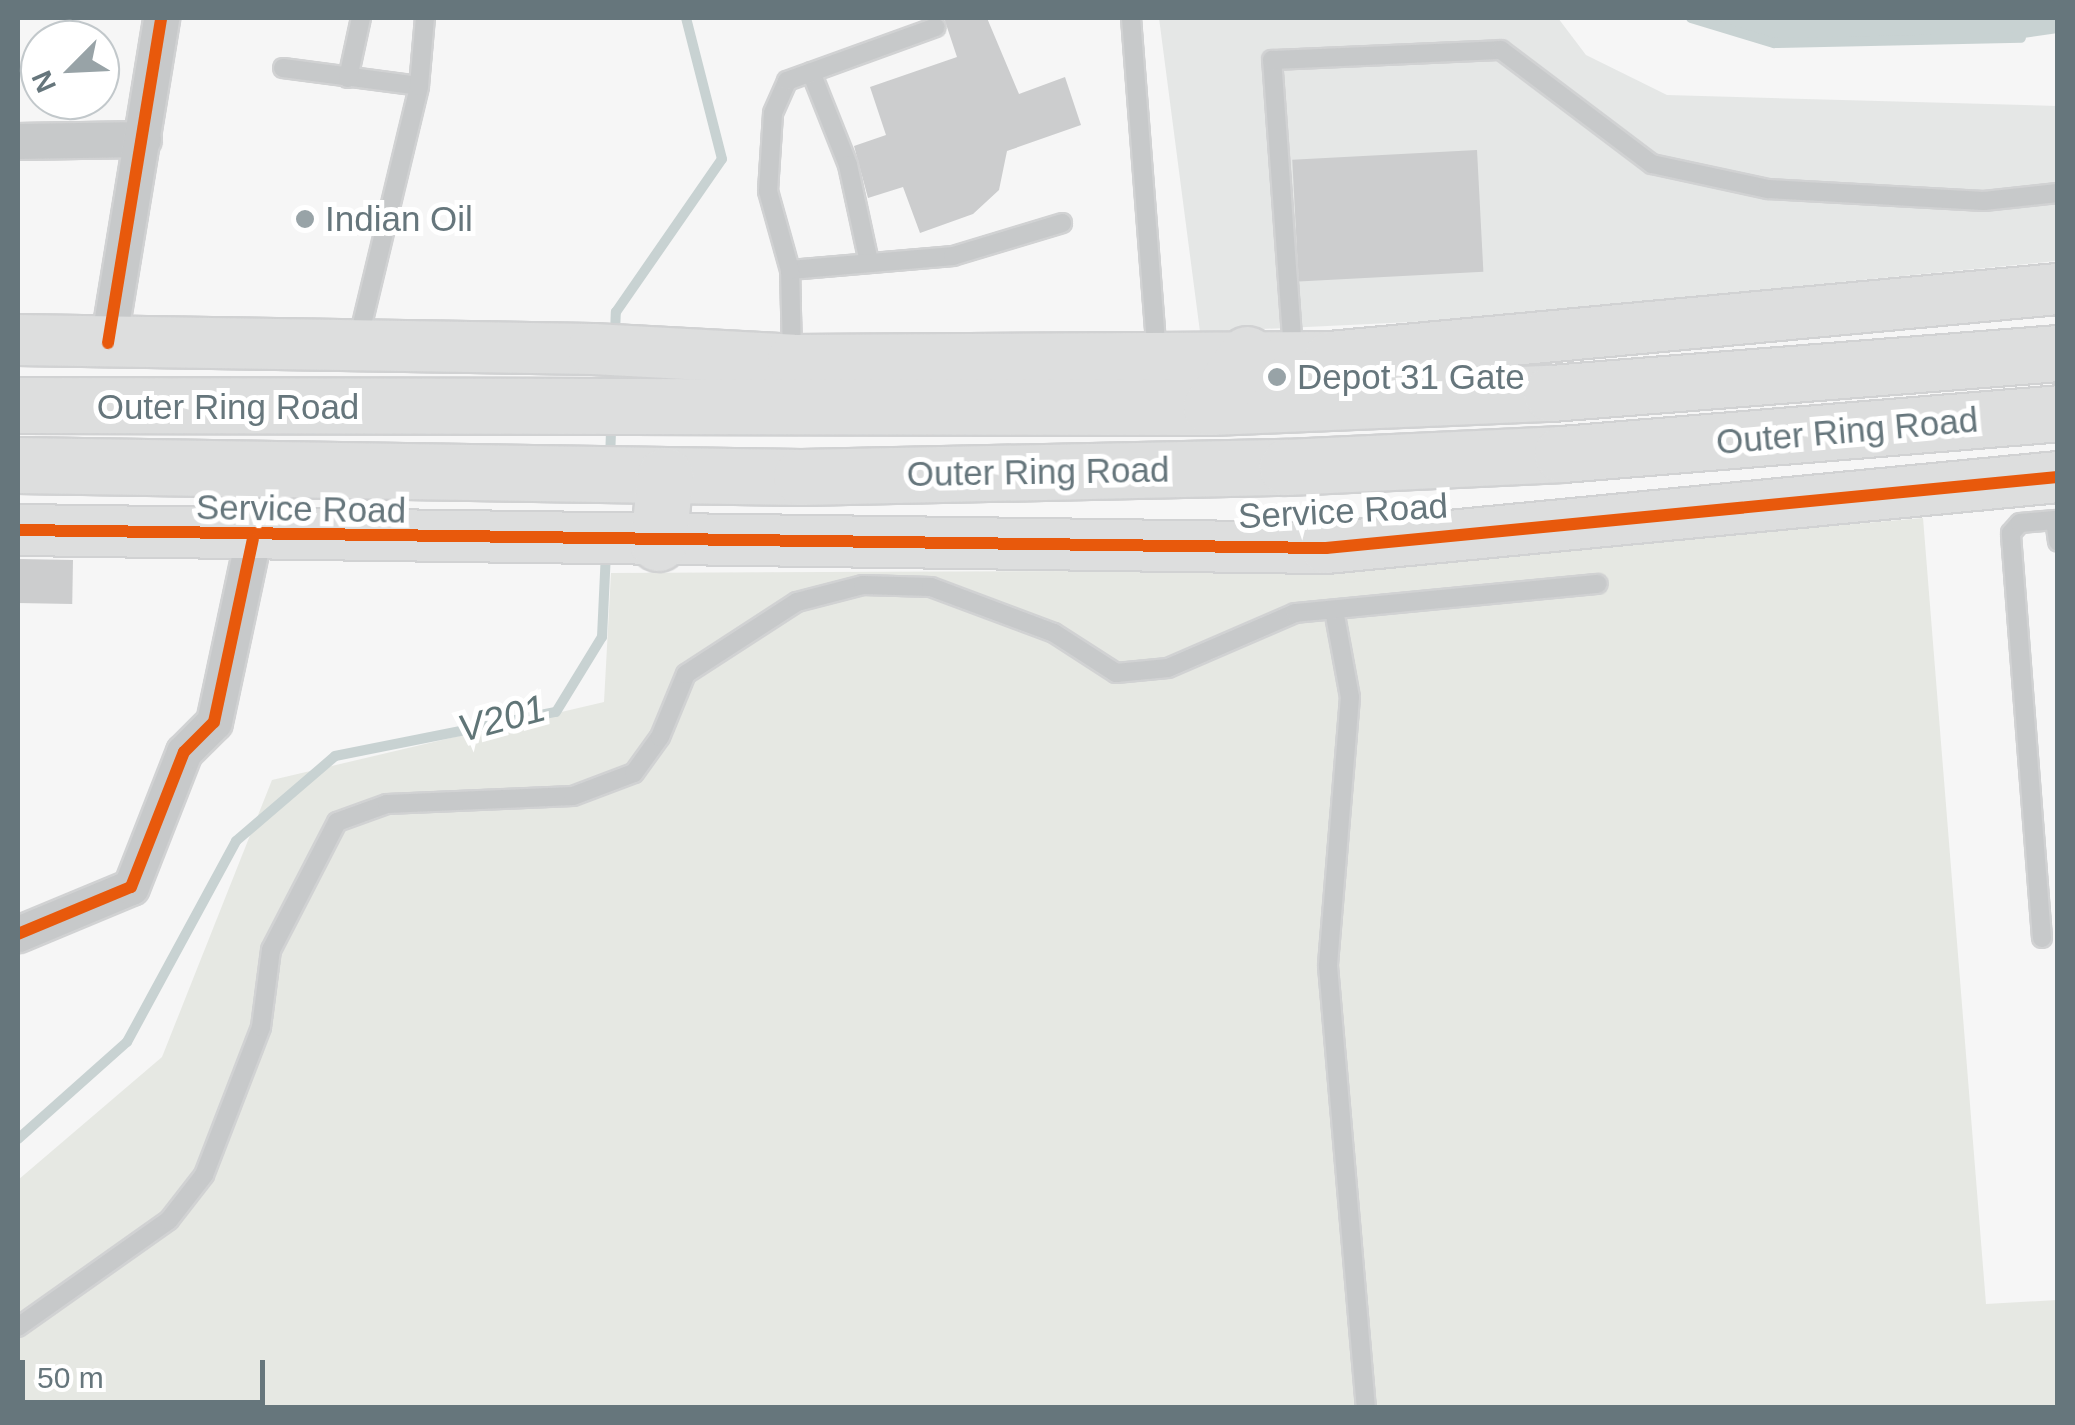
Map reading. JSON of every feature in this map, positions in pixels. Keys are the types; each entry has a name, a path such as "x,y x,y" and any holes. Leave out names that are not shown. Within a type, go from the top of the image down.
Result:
{"highway":[{"name":"Outer Ring Road","path":"18,406 1212,407 1551,394 2058,353"},
{"path":"1212,407 1271,355"},
{"name":"Outer Ring Road","path":"18,465 628,475 1359,464 2058,413"},
{"path":"624,542 628,475"}],"street":[{"path":"108,343 161,18"},
{"path":"18,141 144,139"},
{"path":"18,340 614,351 793,360 1271,355 1616,336 2058,289"},
{"name":"Service Road","path":"18,530 253,539 1326,548 2057,506"},
{"path":"18,934 132,887 184,752 214,722 253,539"}],"lane":[{"path":"348,78 361,18"},
{"path":"356,346 418,86 424,18"},
{"path":"1131,18 1157,354"},
{"path":"793,360 790,270 768,191 773,113 786,81 936,27"},
{"path":"1271,355 1272,60 1501,50 1652,164 1768,189 1984,201 2058,193"},
{"path":"283,68 418,86"},
{"path":"811,72 848,165 869,262"},
{"path":"790,270 953,256 1062,223"},
{"path":"2042,938 2012,533 2020,522 2057,506 2058,542"},
{"path":"18,1327 169,1220 204,1175 260,1027 271,950 337,822 387,804 573,796 634,773 660,737 686,674 797,602 863,586 931,587 1054,634 1116,673 1168,668 1295,613 1598,584"},
{"path":"1334,610 1350,697 1328,966 1366,1408"}],"shaded area":[{"path":"1159,18 1558,18 1586,55 1667,95 2057,106 2057,261 1453,320 1200,332"},
{"path":"1691,18 2057,18 2058,33 1989,43 1774,43"},
{"path":"1923,518 1986,1304 2057,1300 2057,1407 18,1408 18,1180 162,1057 272,780 604,702 611,573 1321,570"}],"building":[{"path":"944,18 987,18 1019,94 1065,77 1081,125 1007,151 999,190 973,214 920,233 903,187 868,198 854,146 886,135 870,87 957,57"},
{"path":"1477,150 1483,272 1299,282 1292,160"},
{"path":"18,559 73,560 72,604 18,603"}],"waterway":[{"name":"V201","path":"615,335 616,312 722,159 686,18"},
{"path":"1691,18 1774,43 2021,38"},
{"name":"V201","path":"610,460 611,422"},
{"name":"V201","path":"18,1139 127,1042 236,841 335,756 556,712 602,637 606,552"}],"cycle path":[{"path":"108,343 161,18"},
{"path":"18,530 1326,548 2058,477"},
{"path":"18,934 131,887 184,752 214,722 253,539"}],"place":[{"name":"Indian Oil","path":"305,219"},
{"name":"Depot 31 Gate","path":"1277,377"}]}
